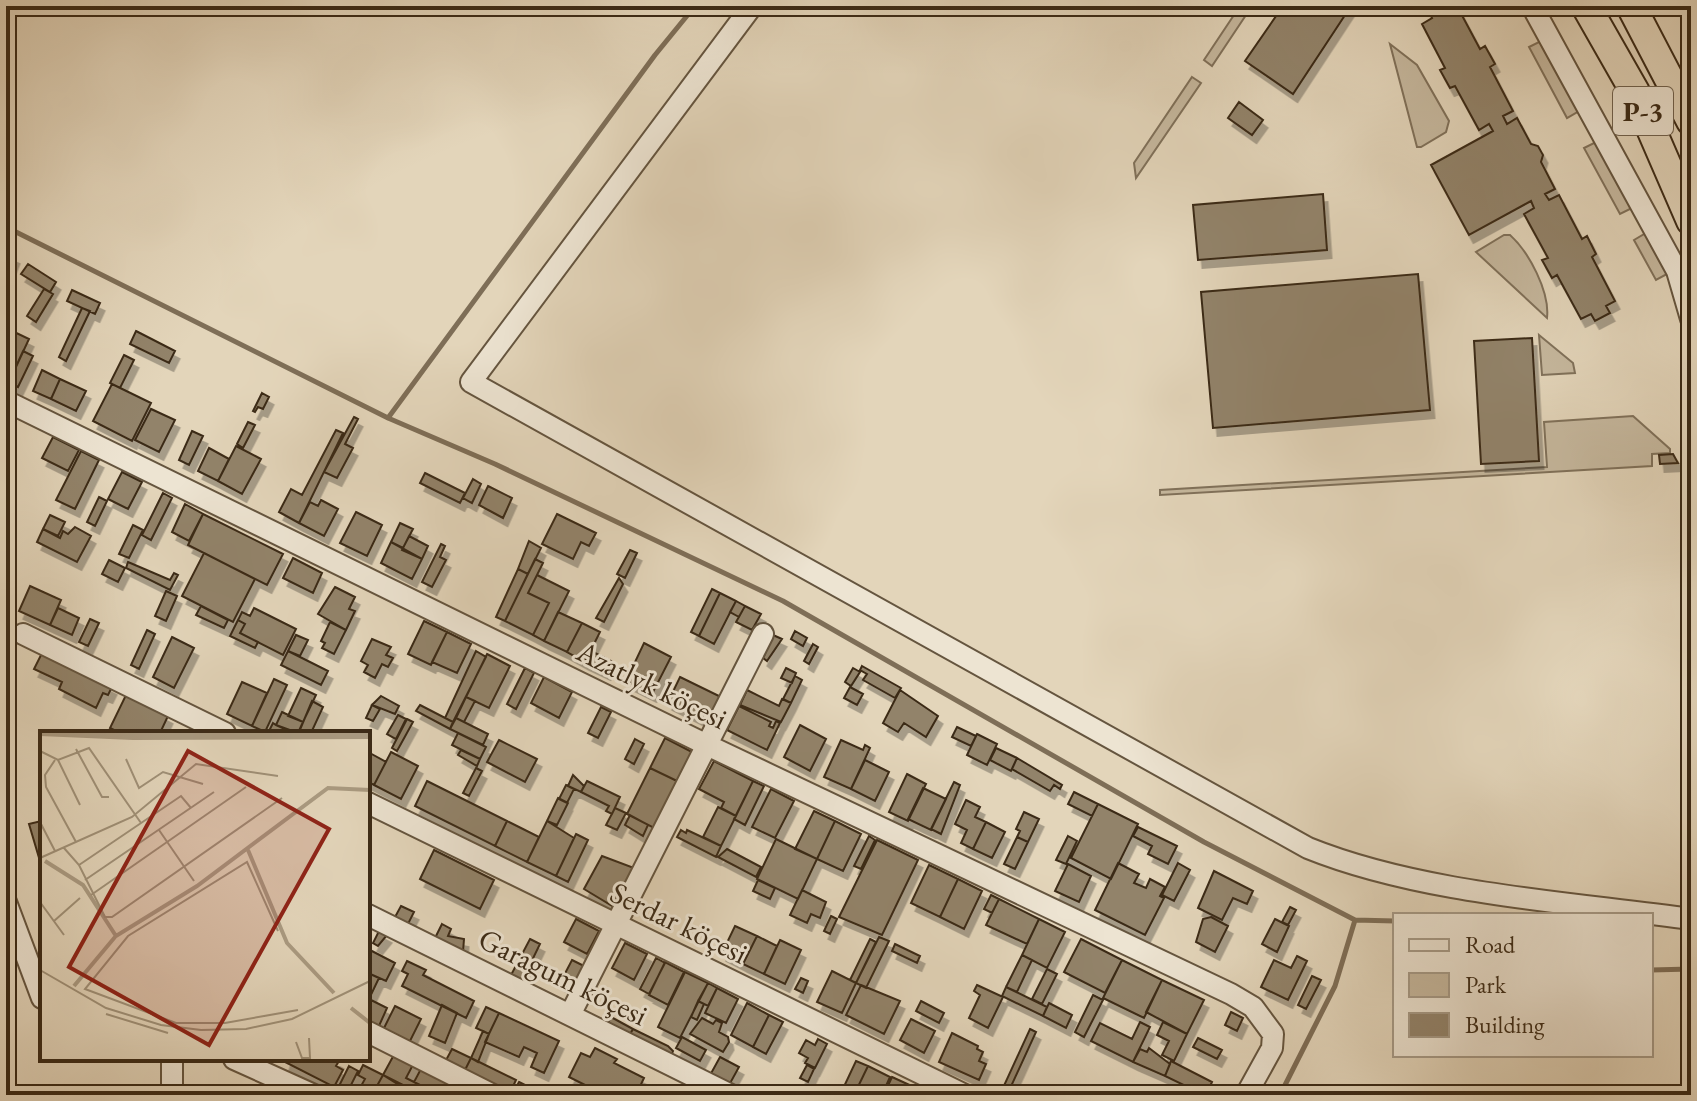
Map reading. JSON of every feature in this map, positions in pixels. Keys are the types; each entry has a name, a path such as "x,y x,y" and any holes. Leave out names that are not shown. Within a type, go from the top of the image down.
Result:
{"highway":[{"name":"P-3","path":"1586,6 1635,92 1691,221"},
{"path":"1631,6 1691,121"}],"street":[{"path":"752,6 471,382 1308,848 1341,861 1414,880 1648,913"},
{"path":"1532,6 1677,271 1691,319"},
{"name":"Azatlyk köçesi","path":"6,401 707,745 1231,994 1253,1007 1269,1025 1272,1048 1246,1095"},
{"path":"23,634 221,731"},
{"path":"571,1013 763,634"},
{"name":"Serdar köçesi","path":"370,804 965,1095"},
{"path":"6,902 40,993"},
{"path":"1653,914 1691,919"},
{"name":"Garagum köçesi","path":"370,916 731,1095"},
{"path":"370,1033 493,1095"},
{"path":"172,1061 172,1095"},
{"path":"238,1061 314,1095"}],"green space":[{"path":"1240,6 1252,6 1212,66 1204,60"},
{"path":"1541,41 1579,111 1567,118 1529,47"},
{"path":"1390,44 1417,65 1449,121 1446,132 1421,147 1417,147"},
{"path":"1192,77 1201,83 1136,178 1134,163"},
{"path":"1596,142 1632,208 1620,214 1584,148"},
{"path":"1646,233 1667,274 1656,280 1634,240"},
{"path":"1504,235 1510,235 1517,242 1537,273 1545,296 1547,318 1476,252"},
{"path":"1539,335 1573,363 1575,373 1542,375"},
{"path":"1633,416 1670,449 1670,453 1652,454 1652,466 1160,495 1160,490 1547,467 1544,422"}],"building":[{"path":"1283,6 1351,6 1293,94 1245,61"},
{"path":"1439,6 1447,11 1457,6 1480,49 1485,46 1495,64 1490,67 1513,111 1503,116 1507,124 1517,118 1531,144 1538,146 1543,155 1541,162 1555,189 1545,194 1549,200 1559,195 1582,239 1587,236 1596,254 1592,257 1615,301 1606,306 1610,313 1595,321 1591,314 1581,319 1557,275 1552,278 1542,260 1548,258 1524,214 1534,208 1531,201 1469,235 1431,165 1493,131 1489,124 1479,130 1455,86 1450,88 1440,70 1445,68 1422,24 1432,18 1429,12"},
{"path":"1239,102 1263,120 1252,135 1228,118"},
{"path":"1323,194 1327,250 1198,260 1193,205"},
{"path":"6,252 15,256 9,271 6,270"},
{"path":"28,264 56,282 50,292 21,274"},
{"path":"1418,274 1430,410 1213,428 1201,292"},
{"path":"44,289 53,294 36,322 27,316"},
{"path":"72,290 100,303 95,314 67,301"},
{"path":"82,308 90,311 66,361 59,357"},
{"path":"8,329 29,339 9,382 6,381"},
{"path":"136,331 175,351 169,363 130,344"},
{"path":"1532,338 1539,461 1481,464 1474,341"},
{"path":"23,351 33,356 18,387 9,382"},
{"path":"124,355 134,360 120,388 110,383"},
{"path":"42,370 60,379 51,399 33,391"},
{"path":"60,379 86,391 76,411 51,399"},
{"path":"112,384 151,403 132,441 93,421"},
{"path":"262,393 269,397 263,409 258,407 255,412 253,411"},
{"path":"151,409 175,420 159,452 135,440"},
{"path":"354,417 358,419 345,444 353,448 337,478 324,472"},
{"path":"248,422 255,425 243,448 237,444"},
{"path":"336,430 343,433 299,523 279,512 291,489 302,495"},
{"path":"192,431 203,436 189,465 179,460"},
{"path":"53,437 79,450 68,471 42,458"},
{"path":"236,446 261,459 242,494 218,481"},
{"path":"209,448 229,459 218,481 198,471"},
{"path":"81,451 99,460 75,509 56,500"},
{"path":"1673,454 1678,463 1660,464 1659,455"},
{"path":"122,472 142,482 128,509 108,499"},
{"path":"425,473 465,493 460,503 420,483"},
{"path":"473,479 481,484 472,503 463,498"},
{"path":"488,486 512,498 503,518 479,505"},
{"path":"163,493 172,498 151,540 142,535"},
{"path":"99,497 107,501 95,526 87,522"},
{"path":"321,500 338,509 324,536 299,523 310,502 318,506"},
{"path":"185,504 203,514 189,541 172,532"},
{"path":"356,512 382,525 367,556 340,543"},
{"path":"203,514 283,554 267,585 188,545"},
{"path":"557,514 596,533 589,546 581,542 573,559 542,544"},
{"path":"50,515 65,522 58,536 43,529"},
{"path":"400,523 413,529 403,548 391,542"},
{"path":"133,525 143,530 129,558 119,554"},
{"path":"75,527 91,536 77,562 37,542 43,529 60,538 63,531 68,534"},
{"path":"409,536 428,546 422,559 402,550"},
{"path":"529,541 541,548 528,574 518,569"},
{"path":"391,542 422,559 412,579 381,563"},
{"path":"441,544 445,546 440,557 446,560 432,587 422,582"},
{"path":"630,550 637,553 625,578 617,574"},
{"path":"204,553 255,579 233,622 182,596"},
{"path":"293,558 322,573 313,593 283,578"},
{"path":"535,559 543,563 528,593 549,603 533,635 505,621"},
{"path":"109,560 125,568 118,582 102,574"},
{"path":"128,562 170,580 174,573 178,575 170,590 126,568"},
{"path":"518,569 528,574 505,621 496,617"},
{"path":"537,575 569,591 544,641 533,635 549,603 528,593"},
{"path":"619,578 623,584 604,622 596,618"},
{"path":"30,586 61,600 50,625 19,611"},
{"path":"335,587 355,597 349,609 355,611 346,630 318,614"},
{"path":"712,589 720,593 699,636 691,632"},
{"path":"166,591 177,596 166,621 155,616"},
{"path":"720,593 736,601 714,644 699,636"},
{"path":"736,601 745,606 739,617 730,612"},
{"path":"201,606 228,620 224,628 196,615"},
{"path":"745,606 761,614 752,630 736,622"},
{"path":"58,608 79,618 72,635 50,625"},
{"path":"254,608 296,629 283,655 240,633 245,624 238,620 242,612 250,616"},
{"path":"558,612 582,623 567,652 544,641"},
{"path":"90,619 99,623 88,646 79,642"},
{"path":"238,620 245,624 240,633 258,642 255,648 230,636"},
{"path":"424,621 447,632 431,665 408,654"},
{"path":"330,622 346,630 334,654 322,648 325,643 321,641"},
{"path":"582,623 600,632 585,662 567,652"},
{"path":"147,630 155,634 139,669 131,665"},
{"path":"795,631 807,638 803,646 791,639"},
{"path":"447,632 471,644 457,673 432,662"},
{"path":"296,635 308,640 300,656 288,651"},
{"path":"773,635 782,639 767,661 763,658"},
{"path":"172,637 194,648 174,688 153,677"},
{"path":"372,639 391,647 386,655 393,658 388,667 382,664 375,678 364,672 368,665 361,661"},
{"path":"644,643 671,657 652,694 626,681"},
{"path":"813,644 818,647 809,664 804,661"},
{"path":"288,651 328,671 321,685 281,665"},
{"path":"476,651 486,657 453,722 445,718"},
{"path":"591,651 611,661 606,672 585,662"},
{"path":"42,653 112,687 108,695 103,693 96,708 59,689 62,682 34,669"},
{"path":"487,654 510,666 489,708 466,697"},
{"path":"862,666 901,688 895,698 863,680 867,674 860,670"},
{"path":"525,668 534,673 516,709 507,704"},
{"path":"786,668 796,673 792,683 781,678"},
{"path":"853,668 860,672 851,686 845,682"},
{"path":"795,676 802,680 791,703 783,699"},
{"path":"544,677 572,692 559,718 531,703"},
{"path":"680,677 721,697 708,722 668,702"},
{"path":"274,679 287,685 265,731 252,726"},
{"path":"242,682 267,693 252,726 227,714"},
{"path":"850,687 863,694 857,705 844,698"},
{"path":"301,688 316,695 303,722 288,716"},
{"path":"747,690 779,706 782,699 791,703 781,722 740,705"},
{"path":"900,690 938,716 926,737 904,723 898,732 883,723"},
{"path":"126,695 168,716 161,731 116,731 110,728"},
{"path":"381,696 399,706 395,714 372,705"},
{"path":"466,697 475,701 464,722 456,718"},
{"path":"312,701 323,707 312,731 299,731"},
{"path":"372,705 380,709 373,721 366,718"},
{"path":"420,705 453,722 450,729 416,711"},
{"path":"739,706 771,722 769,726 773,728 776,721 780,723 767,750 727,730"},
{"path":"601,707 611,712 598,738 588,733"},
{"path":"282,712 303,722 299,731 276,725"},
{"path":"398,715 406,719 396,739 387,734"},
{"path":"456,718 488,734 483,745 450,729"},
{"path":"407,719 413,722 397,751 392,748"},
{"path":"273,723 290,731 269,731"},
{"path":"800,725 826,739 810,771 784,757"},
{"path":"957,727 976,736 971,746 952,737"},
{"path":"458,733 486,747 480,759 452,745"},
{"path":"977,734 997,744 987,765 967,755"},
{"path":"665,738 692,752 677,781 650,768"},
{"path":"635,739 644,744 634,764 625,759"},
{"path":"499,740 537,759 525,782 487,762"},
{"path":"841,740 863,750 865,745 870,748 851,789 824,777"},
{"path":"996,748 1017,758 1011,771 990,760"},
{"path":"461,750 480,759 477,766 458,755"},
{"path":"391,752 418,766 401,799 374,785"},
{"path":"370,753 386,762 374,785 370,783"},
{"path":"1017,758 1062,785 1060,789 1054,785 1050,791 1012,769"},
{"path":"865,760 889,772 875,801 851,789"},
{"path":"714,761 753,781 736,816 721,808 724,802 699,789"},
{"path":"476,768 482,771 469,796 463,793"},
{"path":"650,768 677,781 654,828 627,814"},
{"path":"907,774 926,784 908,821 889,812"},
{"path":"573,775 584,786 581,792 568,786"},
{"path":"427,781 507,821 495,846 415,806"},
{"path":"587,781 620,797 612,814 606,811 609,806 581,792"},
{"path":"753,781 764,786 745,825 734,819"},
{"path":"954,782 960,785 941,834 931,829"},
{"path":"566,785 574,789 567,803 559,799"},
{"path":"923,788 946,799 931,830 908,819"},
{"path":"771,789 794,801 775,838 752,827"},
{"path":"1074,792 1098,804 1092,816 1068,804"},
{"path":"558,798 568,803 557,825 547,821"},
{"path":"966,800 980,807 975,817 986,822 973,849 961,843 967,830 955,824"},
{"path":"1098,804 1138,824 1111,879 1071,858"},
{"path":"718,807 736,816 721,846 703,837"},
{"path":"615,808 626,813 617,830 606,825"},
{"path":"814,811 835,821 817,859 795,849"},
{"path":"1024,812 1039,819 1028,842 1017,837 1020,831 1016,829"},
{"path":"630,815 648,825 643,836 625,825"},
{"path":"40,821 40,861 29,824"},
{"path":"507,821 539,837 527,862 495,846"},
{"path":"547,821 574,838 556,876 527,862"},
{"path":"835,821 861,834 843,871 817,859"},
{"path":"986,822 1005,832 992,858 973,849"},
{"path":"1138,827 1177,846 1168,864 1148,854 1152,846 1133,836"},
{"path":"681,830 721,846 716,857 677,837"},
{"path":"576,834 588,840 568,882 556,876"},
{"path":"869,836 875,840 861,869 854,866"},
{"path":"1068,836 1077,841 1066,864 1056,860"},
{"path":"1017,837 1028,842 1015,869 1004,864"},
{"path":"776,839 817,859 798,899 757,879"},
{"path":"877,840 918,860 882,935 839,917"},
{"path":"727,849 761,867 756,877 718,857"},
{"path":"434,850 494,880 480,909 420,879"},
{"path":"602,856 634,868 614,907 584,889"},
{"path":"1118,863 1139,874 1134,883 1146,888 1150,879 1165,887 1160,896 1164,898 1145,935 1095,910"},
{"path":"1178,863 1190,870 1174,901 1162,895"},
{"path":"1068,864 1091,876 1079,902 1055,891"},
{"path":"929,865 958,879 940,917 911,903"},
{"path":"1214,871 1253,891 1247,904 1233,898 1222,920 1198,908"},
{"path":"958,879 982,891 964,929 940,917"},
{"path":"758,880 775,888 770,899 753,891"},
{"path":"802,890 826,902 820,918 811,914 807,923 790,915"},
{"path":"991,895 999,899 992,913 984,909"},
{"path":"999,899 1039,919 1027,944 986,925"},
{"path":"401,906 414,912 408,924 395,917"},
{"path":"1290,907 1296,910 1288,925 1282,922"},
{"path":"831,916 837,919 830,934 824,931"},
{"path":"1211,917 1228,926 1215,952 1196,942 1203,919"},
{"path":"576,919 599,931 587,954 564,942"},
{"path":"1039,919 1065,932 1047,968 1022,955"},
{"path":"1275,919 1289,926 1277,952 1262,944"},
{"path":"442,924 451,929 448,936 464,939 463,952 435,938"},
{"path":"735,926 757,936 743,964 722,953"},
{"path":"379,931 387,935 378,946 373,943"},
{"path":"757,936 777,946 764,974 743,964"},
{"path":"879,937 889,941 866,988 856,983"},
{"path":"530,939 540,944 522,981 511,975"},
{"path":"870,939 876,942 856,983 850,980"},
{"path":"1081,939 1122,960 1105,993 1064,972"},
{"path":"780,940 801,950 785,984 764,974"},
{"path":"625,943 647,954 634,980 612,968"},
{"path":"895,944 920,956 917,963 892,951"},
{"path":"370,950 395,963 386,981 370,974"},
{"path":"1022,955 1032,960 1017,992 1006,987"},
{"path":"1297,956 1307,961 1288,1000 1261,987 1274,960 1291,968"},
{"path":"656,958 665,963 649,994 640,989"},
{"path":"572,960 584,966 572,989 560,983"},
{"path":"1122,960 1162,980 1144,1018 1103,998"},
{"path":"407,961 426,970 423,975 474,1001 466,1018 402,986 408,974 402,971"},
{"path":"665,962 684,972 668,1005 649,995"},
{"path":"1047,969 1057,974 1042,1004 1032,999"},
{"path":"832,971 856,983 842,1013 817,1002"},
{"path":"685,972 708,983 680,1038 658,1027"},
{"path":"370,974 379,978 370,997"},
{"path":"1312,976 1321,980 1306,1009 1298,1005"},
{"path":"801,978 808,981 803,993 795,989"},
{"path":"1162,980 1204,1000 1187,1034 1146,1012"},
{"path":"708,983 717,988 708,1006 698,1001"},
{"path":"861,985 900,1001 884,1034 846,1015"},
{"path":"977,985 1003,997 988,1028 969,1018 980,995 974,991"},
{"path":"1006,987 1047,1007 1043,1016 1002,996"},
{"path":"717,988 738,999 726,1023 705,1013"},
{"path":"1093,995 1103,1000 1084,1037 1075,1032"},
{"path":"371,1000 387,1008 379,1026 370,1022"},
{"path":"698,1001 704,1004 697,1020 691,1017"},
{"path":"921,1001 944,1013 939,1023 916,1011"},
{"path":"747,1003 769,1015 753,1047 731,1035"},
{"path":"1049,1003 1072,1015 1066,1028 1043,1016"},
{"path":"442,1005 457,1013 445,1043 429,1036"},
{"path":"395,1006 421,1019 409,1043 383,1030"},
{"path":"486,1007 499,1013 489,1034 476,1028"},
{"path":"1231,1012 1243,1018 1237,1031 1225,1025"},
{"path":"499,1013 559,1041 544,1073 531,1067 537,1053 524,1047 519,1057 485,1042"},
{"path":"769,1015 783,1022 766,1054 753,1047"},
{"path":"611,1017 633,1029 629,1036 607,1025"},
{"path":"702,1018 713,1024 716,1020 722,1023 719,1032 728,1037 729,1042 723,1052 690,1034"},
{"path":"911,1019 935,1031 924,1053 900,1040"},
{"path":"1140,1022 1150,1027 1133,1062 1091,1041 1100,1023 1132,1039"},
{"path":"1163,1022 1187,1034 1174,1061 1162,1055 1169,1041 1157,1035"},
{"path":"633,1029 668,1046 673,1051 671,1056 629,1036"},
{"path":"1030,1029 1036,1032 1008,1093 1002,1090"},
{"path":"483,1031 489,1034 478,1062 471,1058"},
{"path":"952,1033 978,1046 977,1049 983,1052 979,1061 986,1064 979,1080 939,1062"},
{"path":"682,1037 706,1050 700,1061 676,1048"},
{"path":"1198,1038 1222,1050 1217,1059 1193,1047"},
{"path":"818,1039 827,1044 815,1068 805,1063 808,1058 799,1053 806,1040 815,1045"},
{"path":"595,1048 617,1059 614,1063 644,1078 636,1095 605,1095 569,1077 581,1053 590,1057"},
{"path":"1149,1048 1170,1064 1165,1076 1133,1062 1140,1049 1147,1052"},
{"path":"452,1049 471,1058 464,1072 445,1062"},
{"path":"396,1051 415,1061 406,1078 432,1091 430,1095 415,1095 383,1075"},
{"path":"720,1057 739,1067 728,1087 709,1077"},
{"path":"471,1058 516,1080 510,1093 464,1072"},
{"path":"339,1061 336,1066 343,1070 334,1087 285,1062"},
{"path":"856,1061 868,1066 854,1095 840,1095"},
{"path":"1171,1061 1212,1082 1206,1095 1186,1095 1188,1087 1165,1076"},
{"path":"363,1065 383,1075 372,1095 356,1095 365,1079 358,1075"},
{"path":"423,1065 479,1095 438,1095 414,1082"},
{"path":"807,1065 814,1069 808,1082 800,1078"},
{"path":"349,1066 358,1071 347,1093 338,1088"},
{"path":"868,1066 890,1077 882,1095 854,1095"},
{"path":"383,1075 403,1085 398,1095 372,1095"},
{"path":"892,1077 914,1087 910,1095 885,1092"},
{"path":"519,1082 539,1092 538,1095 513,1093"}],"waterway":[{"path":"388,418 655,55 695,6"},
{"path":"6,227 388,418 495,464 783,601 1204,842 1355,920 1335,986 1280,1095"},
{"path":"1355,920 1393,921"},
{"path":"1653,970 1691,969"}]}
